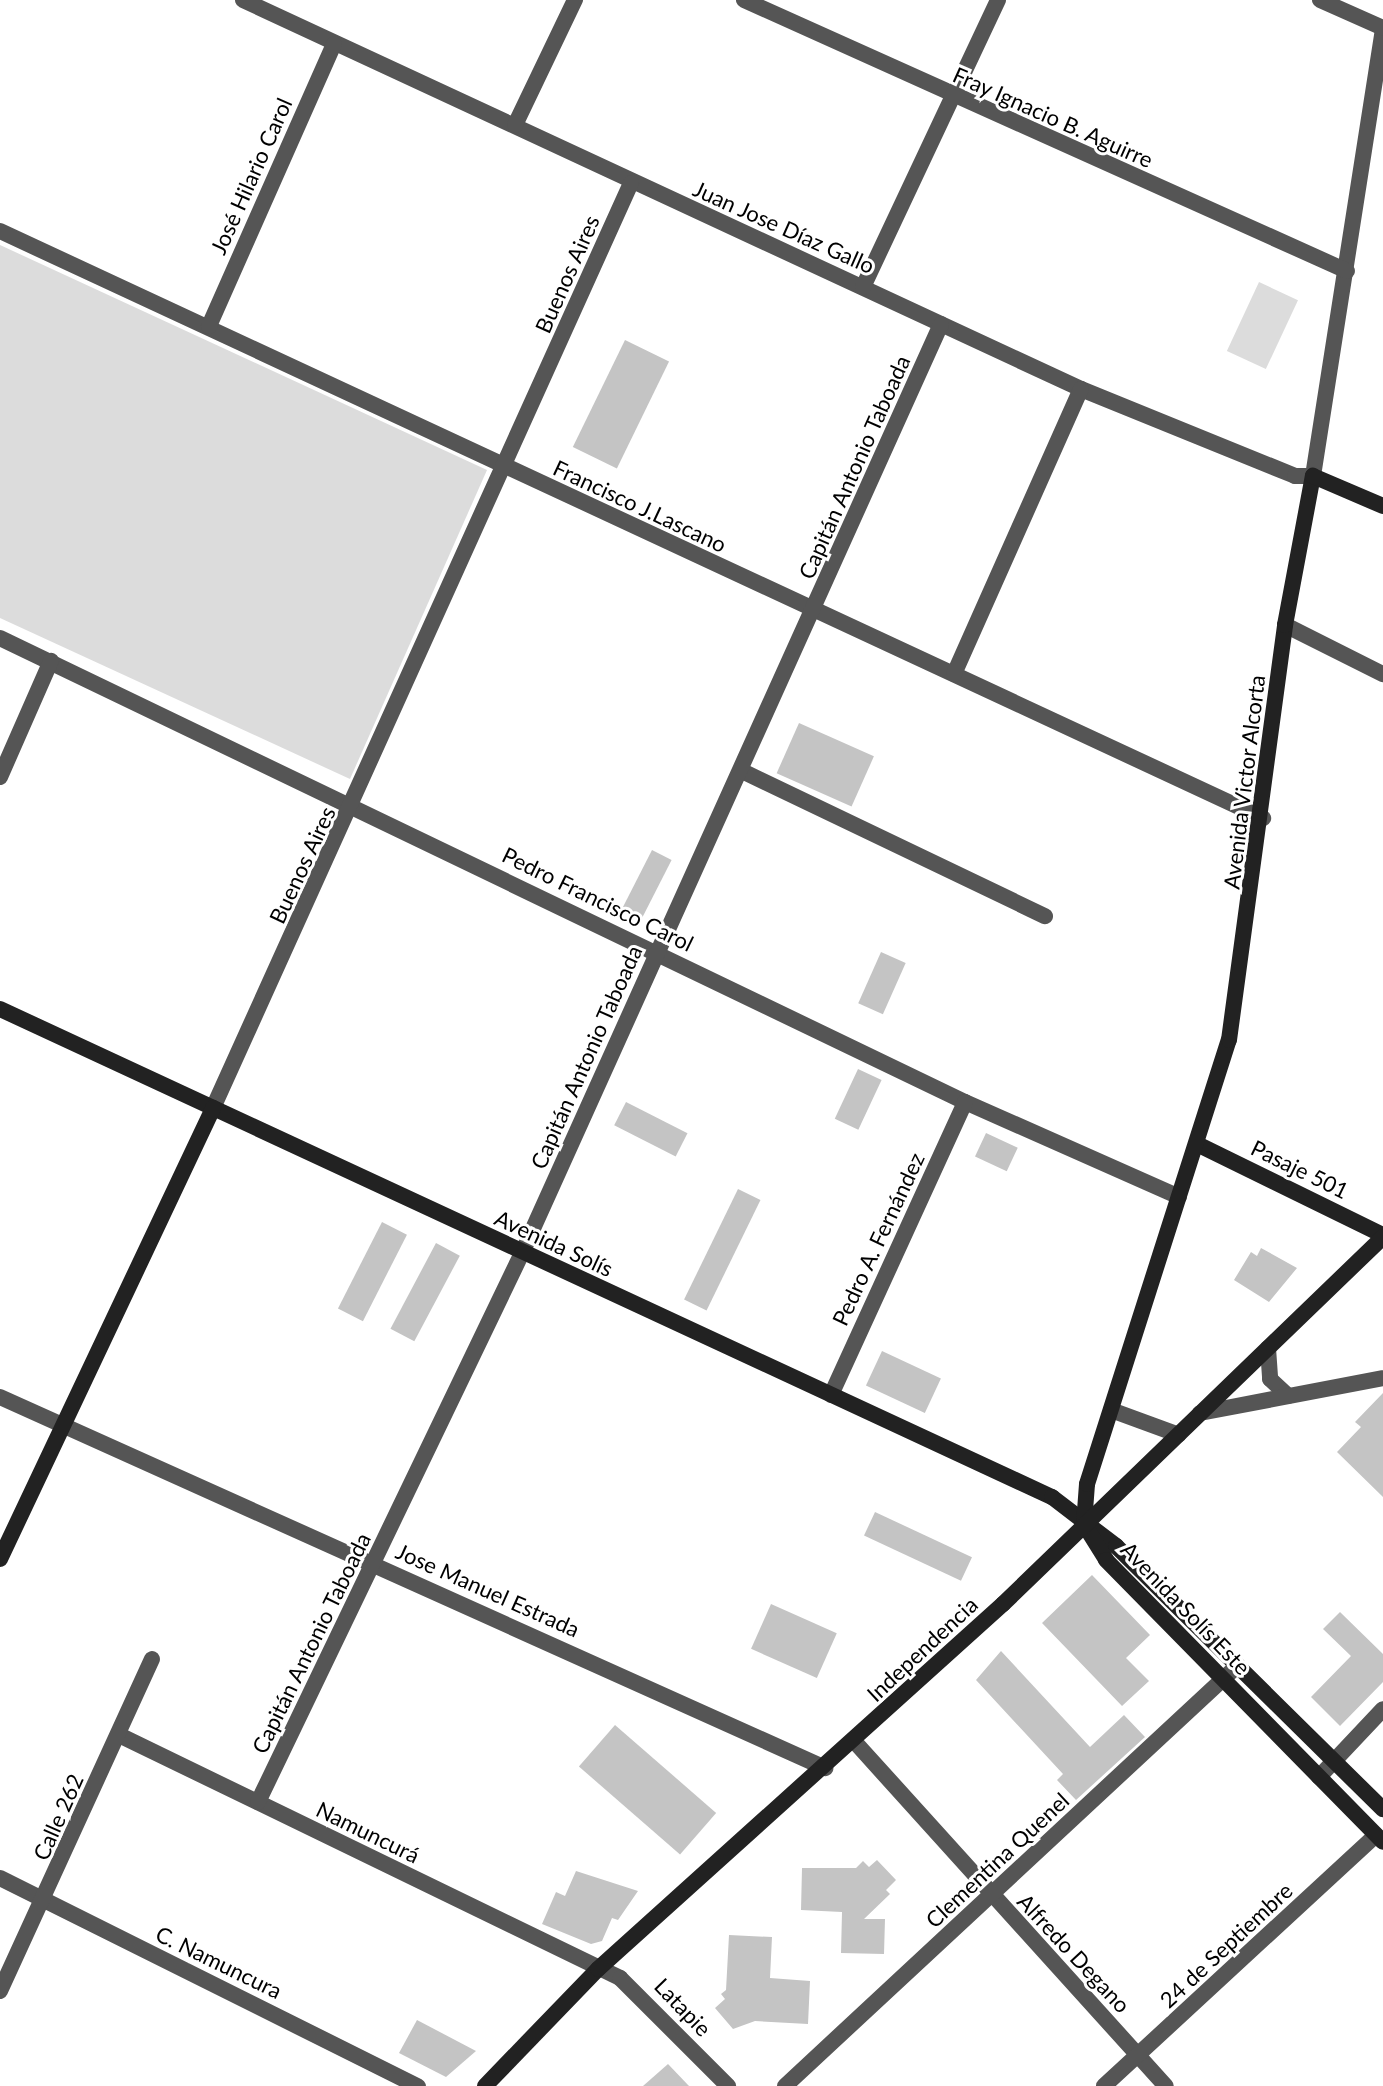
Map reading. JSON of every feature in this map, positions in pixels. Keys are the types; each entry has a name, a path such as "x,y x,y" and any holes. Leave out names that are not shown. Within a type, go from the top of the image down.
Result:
{"main road":[{"path":"1313,476 1383,506"},
{"name":"Avenida Victor Alcorta","path":"1084,1524 1087,1484 1229,1040 1263,818 1285,625 1313,476"},
{"name":"Avenida Solís","path":"0,1009 1052,1497 1084,1524"},
{"name":"Buenos Aires","path":"0,1559 213,1108"},
{"name":"Pasaje 501","path":"1197,1144 1383,1236"},
{"name":"Independencia","path":"485,2086 598,1969 854,1741 1179,1435 1383,1236"},
{"name":"Avenida Solís Este","path":"1084,1524 1116,1546 1383,1809"},
{"name":"Avenida Solís Este","path":"1084,1524 1106,1560 1380,1838"}],"street":[{"name":"Juan Jose Díaz Gallo","path":"243,0 515,125 631,183 1081,389 1263,467 1313,476"},
{"path":"515,125 575,0"},
{"name":"Fray Ignacio B. Aguirre","path":"744,0 953,97 1347,271"},
{"path":"863,287 998,0"},
{"path":"1320,0 1383,29"},
{"name":"Avenida Victor Alcorta","path":"1313,476 1347,271 1378,116 1383,29"},
{"name":"José Hilario Carol","path":"209,326 334,44"},
{"name":"Buenos Aires","path":"213,1108 354,805 631,183"},
{"name":"Francisco J.Lascano","path":"0,231 1263,818"},
{"name":"Capitán Antonio Taboada","path":"258,1802 522,1253 941,324"},
{"path":"954,674 1081,389"},
{"path":"1285,625 1383,674"},
{"name":"Pedro Francisco Carol","path":"0,638 354,805 965,1102 1179,1197"},
{"path":"0,777 51,661"},
{"path":"742,771 1045,916"},
{"name":"Pedro A. Fernández","path":"831,1395 965,1102"},
{"path":"1268,1348 1270,1379 1288,1396"},
{"path":"1200,1413 1383,1378"},
{"name":"Jose Manuel Estrada","path":"0,1397 375,1563 825,1768"},
{"path":"1111,1410 1179,1435"},
{"name":"Calle 262","path":"0,1991 45,1901 152,1659"},
{"name":"Clementina Quenel","path":"785,2086 1238,1665"},
{"path":"1319,1777 1383,1709"},
{"name":"Namuncurá","path":"119,1735 598,1969"},
{"name":"Alfredo Degano","path":"854,1741 1166,2086"},
{"name":"24 de Septiembre","path":"1104,2086 1380,1838"},
{"name":"C. Namuncura","path":"0,1878 418,2086"},
{"name":"Latapie","path":"598,1969 634,1988 728,2086"}],"shaded area":[{"path":"0,245 487,470 350,779 0,618"},
{"path":"1259,282 1298,300 1266,369 1227,351"}],"building":[{"path":"625,340 669,361 617,468 573,447"},
{"path":"799,723 874,756 852,807 777,773"},
{"path":"652,850 672,860 640,921 621,911"},
{"path":"881,952 906,963 883,1014 858,1003"},
{"path":"858,1069 882,1080 858,1130 835,1119"},
{"path":"626,1102 687,1133 676,1156 614,1125"},
{"path":"986,1133 1018,1148 1007,1171 975,1157"},
{"path":"738,1189 760,1200 707,1311 684,1300"},
{"path":"382,1222 407,1235 363,1321 338,1308"},
{"path":"436,1243 460,1256 414,1341 390,1329"},
{"path":"1261,1248 1297,1268 1269,1302 1234,1280 1251,1252 1257,1256"},
{"path":"882,1351 941,1378 925,1413 866,1385"},
{"path":"1383,1393 1383,1497 1337,1452 1361,1427 1355,1422"},
{"path":"875,1512 972,1557 961,1581 864,1536"},
{"path":"1092,1575 1150,1635 1126,1658 1149,1681 1122,1706 1042,1623"},
{"path":"771,1604 837,1633 817,1678 751,1649"},
{"path":"1340,1612 1383,1654 1383,1682 1340,1726 1311,1697 1351,1656 1323,1629"},
{"path":"1001,1651 1090,1747 1124,1715 1145,1737 1076,1800 1057,1780 1063,1774 976,1680"},
{"path":"615,1725 716,1813 680,1854 579,1767"},
{"path":"877,1860 896,1880 886,1890 890,1894 864,1919 885,1919 884,1954 841,1953 842,1912 801,1910 802,1868 856,1868 863,1861 869,1867"},
{"path":"576,1871 638,1891 618,1920 612,1918 602,1941 591,1944 542,1924 556,1892 565,1896"},
{"path":"729,1935 772,1937 770,1978 810,1981 808,2024 755,2021 733,2029 715,2008 725,1999 721,1994 726,1990"},
{"path":"417,2020 476,2051 446,2077 399,2053"},
{"path":"668,2064 689,2086 643,2086"}]}
